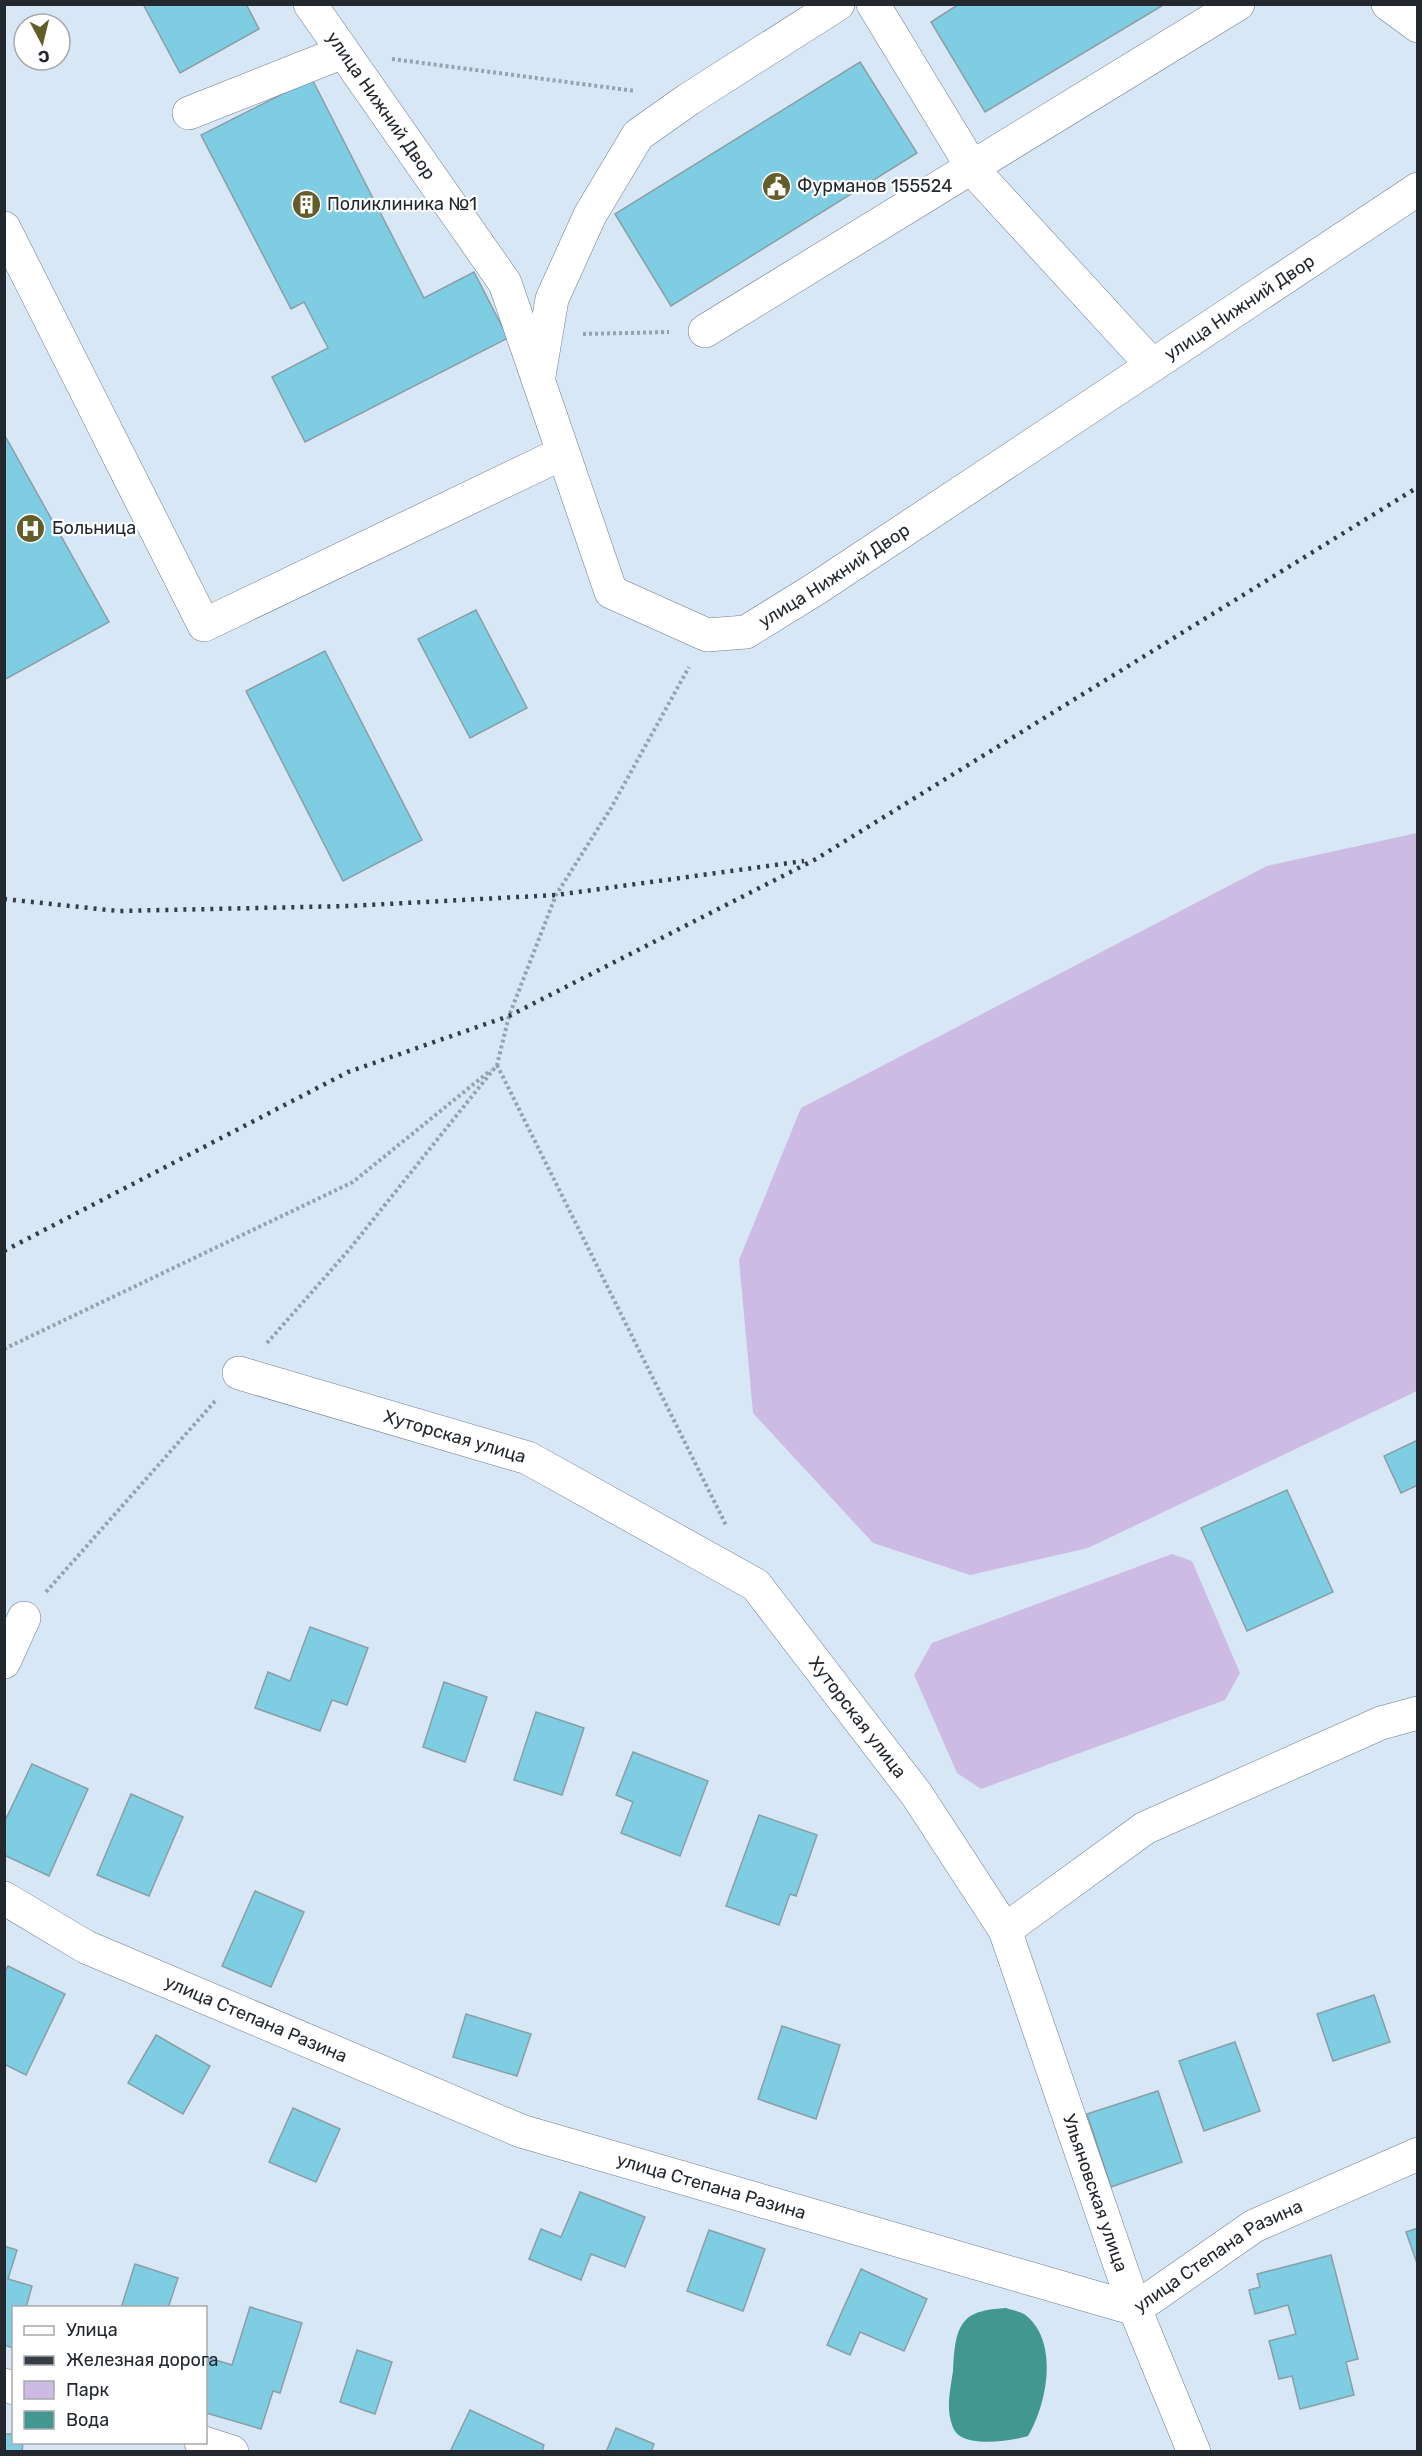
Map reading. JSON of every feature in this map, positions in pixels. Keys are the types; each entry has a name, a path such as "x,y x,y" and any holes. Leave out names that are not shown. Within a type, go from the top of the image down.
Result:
{"street":[{"name":"улица Нижний Двор","path":"310,4 505,283 610,592 707,634 746,632 817,588 1418,189"},
{"path":"538,381 552,299 590,215 638,135 689,99 837,4"},
{"path":"873,4 973,168 1152,365"},
{"path":"705,331 1238,4"},
{"path":"1388,4 1418,26"},
{"path":"189,113 343,52"},
{"path":"4,228 204,625 563,453"},
{"name":"Хуторская улица","path":"240,1373 528,1458 756,1585 917,1795 1005,1930"},
{"path":"4,1662 24,1618"},
{"path":"1005,1930 1145,1828 1381,1723 1418,1713"},
{"name":"улица Степана Разина","path":"4,1898 86,1947 521,2131 1135,2309 1254,2226 1418,2154"},
{"name":"Ульяновская улица","path":"1005,1930 1135,2309 1194,2451"},
{"path":"207,2444 232,2451"}],"path":[{"path":"343,52 689,99"},
{"path":"546,334 705,331"},
{"path":"24,1618 348,1251 498,1065 509,1016 556,896 611,808 707,634"},
{"path":"4,1349 353,1182 498,1065"},
{"path":"498,1065 730,1532"}],"green space":[{"path":"1417,833 1417,1391 1088,1548 970,1575 873,1543 753,1413 739,1260 801,1108 1267,866"},
{"path":"1172,1554 1192,1561 1240,1673 1225,1700 981,1789 957,1773 914,1675 932,1643"}],"water":[{"path":"1006,2308 1024,2314 1035,2325 1042,2340 1047,2373 1040,2407 1028,2436 994,2442 967,2439 958,2435 954,2430 949,2412 956,2339 964,2322 972,2315"}],"building":[{"path":"143,4 246,4 259,29 180,73"},
{"path":"959,4 1165,4 985,112 931,22"},
{"path":"860,62 917,153 671,306 615,214"},
{"name":"Поликлиника №1","path":"312,79 424,298 474,272 508,338 305,442 272,377 328,348 304,302 291,309 201,135"},
{"name":"Больница","path":"4,434 109,622 4,680"},
{"path":"476,610 527,708 470,738 418,639"},
{"path":"325,651 422,840 343,881 246,691"},
{"path":"1418,1440 1418,1485 1401,1493 1384,1456"},
{"path":"1287,1490 1333,1592 1247,1631 1201,1528"},
{"path":"310,1627 368,1648 347,1705 332,1700 320,1731 255,1708 268,1672 290,1681"},
{"path":"444,1682 487,1697 465,1762 423,1747"},
{"path":"536,1712 584,1728 562,1795 514,1780"},
{"path":"633,1752 708,1781 680,1856 621,1833 633,1802 616,1795"},
{"path":"32,1764 88,1789 49,1876 4,1855 4,1823"},
{"path":"131,1794 183,1817 149,1896 97,1875"},
{"path":"759,1815 817,1835 796,1896 790,1894 779,1925 726,1906"},
{"path":"255,1891 304,1912 271,1987 222,1966"},
{"path":"8,1966 65,1994 26,2075 4,2064 4,1973"},
{"path":"1374,1995 1390,2042 1333,2061 1317,2014"},
{"path":"466,2014 531,2034 517,2076 453,2057"},
{"path":"782,2026 840,2045 816,2119 758,2099"},
{"path":"156,2035 210,2066 183,2114 128,2083"},
{"path":"1235,2042 1260,2111 1204,2131 1179,2061"},
{"path":"1158,2091 1182,2162 1111,2187 1087,2114"},
{"path":"293,2108 340,2129 316,2182 269,2162"},
{"path":"580,2192 645,2217 625,2267 591,2254 581,2280 529,2259 541,2229 561,2237"},
{"path":"1418,2228 1418,2266 1406,2232"},
{"path":"709,2230 765,2249 743,2311 687,2291"},
{"path":"4,2246 17,2250 8,2279 32,2286 27,2306 12,2306 12,2348 4,2345"},
{"path":"1331,2255 1358,2359 1346,2362 1354,2395 1300,2409 1292,2376 1279,2379 1269,2341 1296,2334 1288,2305 1255,2314 1249,2290 1260,2287 1257,2274"},
{"path":"135,2264 178,2278 169,2306 122,2306"},
{"path":"861,2269 927,2299 904,2351 860,2332 850,2355 827,2345"},
{"path":"250,2307 302,2323 280,2393 273,2391 261,2429 207,2413 209,2358 232,2365"},
{"path":"357,2350 392,2362 375,2414 340,2402"},
{"path":"470,2410 544,2445 542,2452 450,2452"},
{"path":"616,2428 654,2444 651,2452 606,2452"},
{"path":"4,2434 12,2434 12,2444 23,2444 22,2452 4,2452"}],"railway":[{"path":"4,1251 348,1072 509,1016 816,859 1418,487"},
{"path":"4,899 118,911 349,906 556,895 804,861"}],"place":[{"name":"Фурманов 155524","path":"776,186"},
{"name":"Поликлиника №1","path":"306,204"},
{"name":"Больница","path":"31,528"}]}
